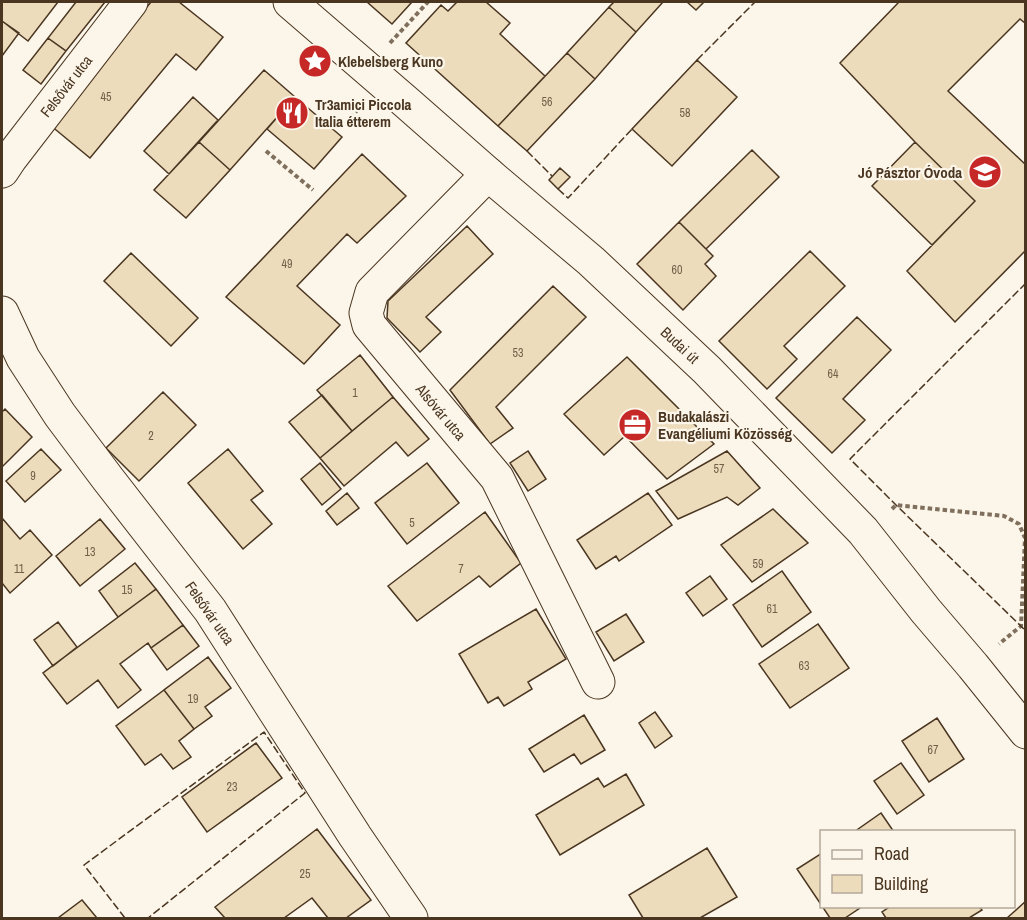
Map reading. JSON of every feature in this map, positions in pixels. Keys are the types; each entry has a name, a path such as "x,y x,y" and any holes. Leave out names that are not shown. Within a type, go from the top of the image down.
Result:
{"street":[{"name":"Felsővár utca","path":"2,171 131,2"},
{"name":"Budai út","path":"290,2 591,261 707,370 863,531 1026,732"},
{"name":"Alsóvár utca","path":"488,174 372,292 366,313 369,326 497,478 598,682"},
{"name":"Felsővár utca","path":"2,313 23,358 60,415 210,610 355,836 411,918"}],"path":[{"path":"398,33 428,2"},
{"path":"266,151 313,190"},
{"path":"863,531 896,505 1004,516 1019,525 1025,538 1021,626 974,666"}],"building":[{"path":"2,2 58,2 28,41 2,21"},
{"path":"76,2 105,2 66,51 48,38"},
{"path":"151,2 179,2 223,37 196,70 176,54 90,158 50,125"},
{"path":"367,2 412,2 392,24"},
{"path":"457,2 486,2 510,23 500,34 545,76 498,126 406,43 441,5 448,11"},
{"path":"614,2 663,2 636,32 609,7"},
{"path":"687,2 704,2 696,10"},
{"name":"Jó Pásztor Óvoda","path":"899,2 1026,2 1026,24 1020,19 948,91 1026,165 1026,250 955,322 907,271 975,201 840,63"},
{"path":"609,7 636,32 595,79 567,53"},
{"path":"2,21 19,33 2,56"},
{"path":"48,38 66,51 41,84 23,70"},
{"path":"567,53 595,79 527,151 498,126"},
{"path":"697,60 737,97 672,166 632,129"},
{"path":"264,70 295,97 230,170 199,142"},
{"path":"193,97 218,120 169,174 144,151"},
{"path":"295,97 342,137 314,169 267,129"},
{"path":"199,142 230,170 186,218 154,190"},
{"path":"915,142 975,201 932,245 872,186"},
{"path":"752,150 779,177 706,249 679,222"},
{"path":"362,154 406,196 357,243 347,234 297,286 340,325 304,364 226,297"},
{"path":"560,168 570,177 558,189 549,180"},
{"path":"679,222 713,256 705,264 716,276 683,310 637,264"},
{"path":"467,226 493,254 426,317 441,332 420,352 387,318 388,301"},
{"path":"810,251 845,286 784,346 797,359 767,389 719,341"},
{"path":"131,253 198,318 171,346 104,281"},
{"path":"553,286 586,317 496,407 513,428 490,444 450,390"},
{"path":"857,317 891,350 843,399 865,420 832,453 776,398"},
{"path":"360,355 393,397 352,431 317,390"},
{"name":"Budakalászi Evangéliumi Közösség","path":"627,357 714,444 667,479 625,436 604,455 564,414"},
{"path":"163,392 196,425 139,481 106,448"},
{"path":"322,395 352,431 320,458 289,422"},
{"path":"393,397 429,439 408,456 396,442 344,486 320,458"},
{"path":"5,409 32,437 2,467 2,412"},
{"path":"41,449 61,470 25,502 6,481"},
{"path":"228,449 263,491 251,500 272,524 243,549 188,483"},
{"path":"528,451 546,479 528,491 510,463"},
{"path":"727,451 760,488 738,505 727,497 678,519 656,491"},
{"path":"320,463 341,489 322,505 301,479"},
{"path":"427,463 459,503 407,544 375,503"},
{"path":"347,493 359,508 337,525 326,511"},
{"path":"648,493 672,525 619,561 616,556 596,569 577,540"},
{"path":"773,509 808,543 752,582 721,545"},
{"path":"485,512 521,563 490,587 479,576 417,621 388,586"},
{"path":"2,518 20,539 30,530 52,555 10,593 2,583"},
{"path":"100,519 125,549 80,586 56,556"},
{"path":"135,563 156,589 118,617 99,591"},
{"path":"782,571 811,612 762,647 733,605"},
{"path":"710,576 727,599 703,616 686,593"},
{"path":"156,589 183,625 151,648 148,643 120,664 141,690 118,708 98,680 67,704 43,673"},
{"path":"536,609 566,659 528,682 532,689 504,706 498,697 488,703 459,654"},
{"path":"626,614 644,642 614,661 596,632"},
{"path":"58,622 77,647 53,666 34,640"},
{"path":"818,624 849,668 790,708 759,664"},
{"path":"183,625 199,646 167,670 151,648"},
{"path":"208,657 231,688 205,707 212,716 194,729 164,690"},
{"path":"164,690 194,729 179,741 191,757 173,769 161,754 145,765 116,726"},
{"path":"655,712 672,736 655,748 639,723"},
{"path":"584,715 605,750 581,764 574,754 544,772 529,749"},
{"path":"937,718 964,759 929,782 902,741"},
{"path":"256,743 282,778 207,832 182,797"},
{"path":"901,763 924,795 897,814 874,781"},
{"path":"626,774 644,805 560,855 536,815 598,778 604,787"},
{"path":"881,813 893,830 857,830"},
{"path":"317,829 371,900 346,918 328,918 312,898 284,918 225,918 215,907"},
{"path":"707,848 737,897 700,918 643,918 629,895"},
{"path":"820,854 820,903 797,869"},
{"path":"82,900 97,918 58,918"},
{"path":"1026,901 1026,918 1007,918"},
{"path":"823,908 860,908 845,918 830,918"},
{"path":"888,908 980,908 982,910 969,918 886,918 882,912"}],"fence":[{"path":"697,60 755,2"},
{"path":"558,189 568,198 632,129"},
{"path":"527,151 552,176"},
{"path":"1026,283 850,459 1026,631"},
{"path":"125,918 84,865 264,732 305,793 148,918"}],"place":[{"name":"Klebelsberg Kuno","path":"315,61"},
{"name":"Tr3amici Piccola Italia étterem","path":"292,113"},
{"name":"Jó Pásztor Óvoda","path":"985,172"},
{"name":"Budakalászi Evangéliumi Közösség","path":"635,425"}]}
